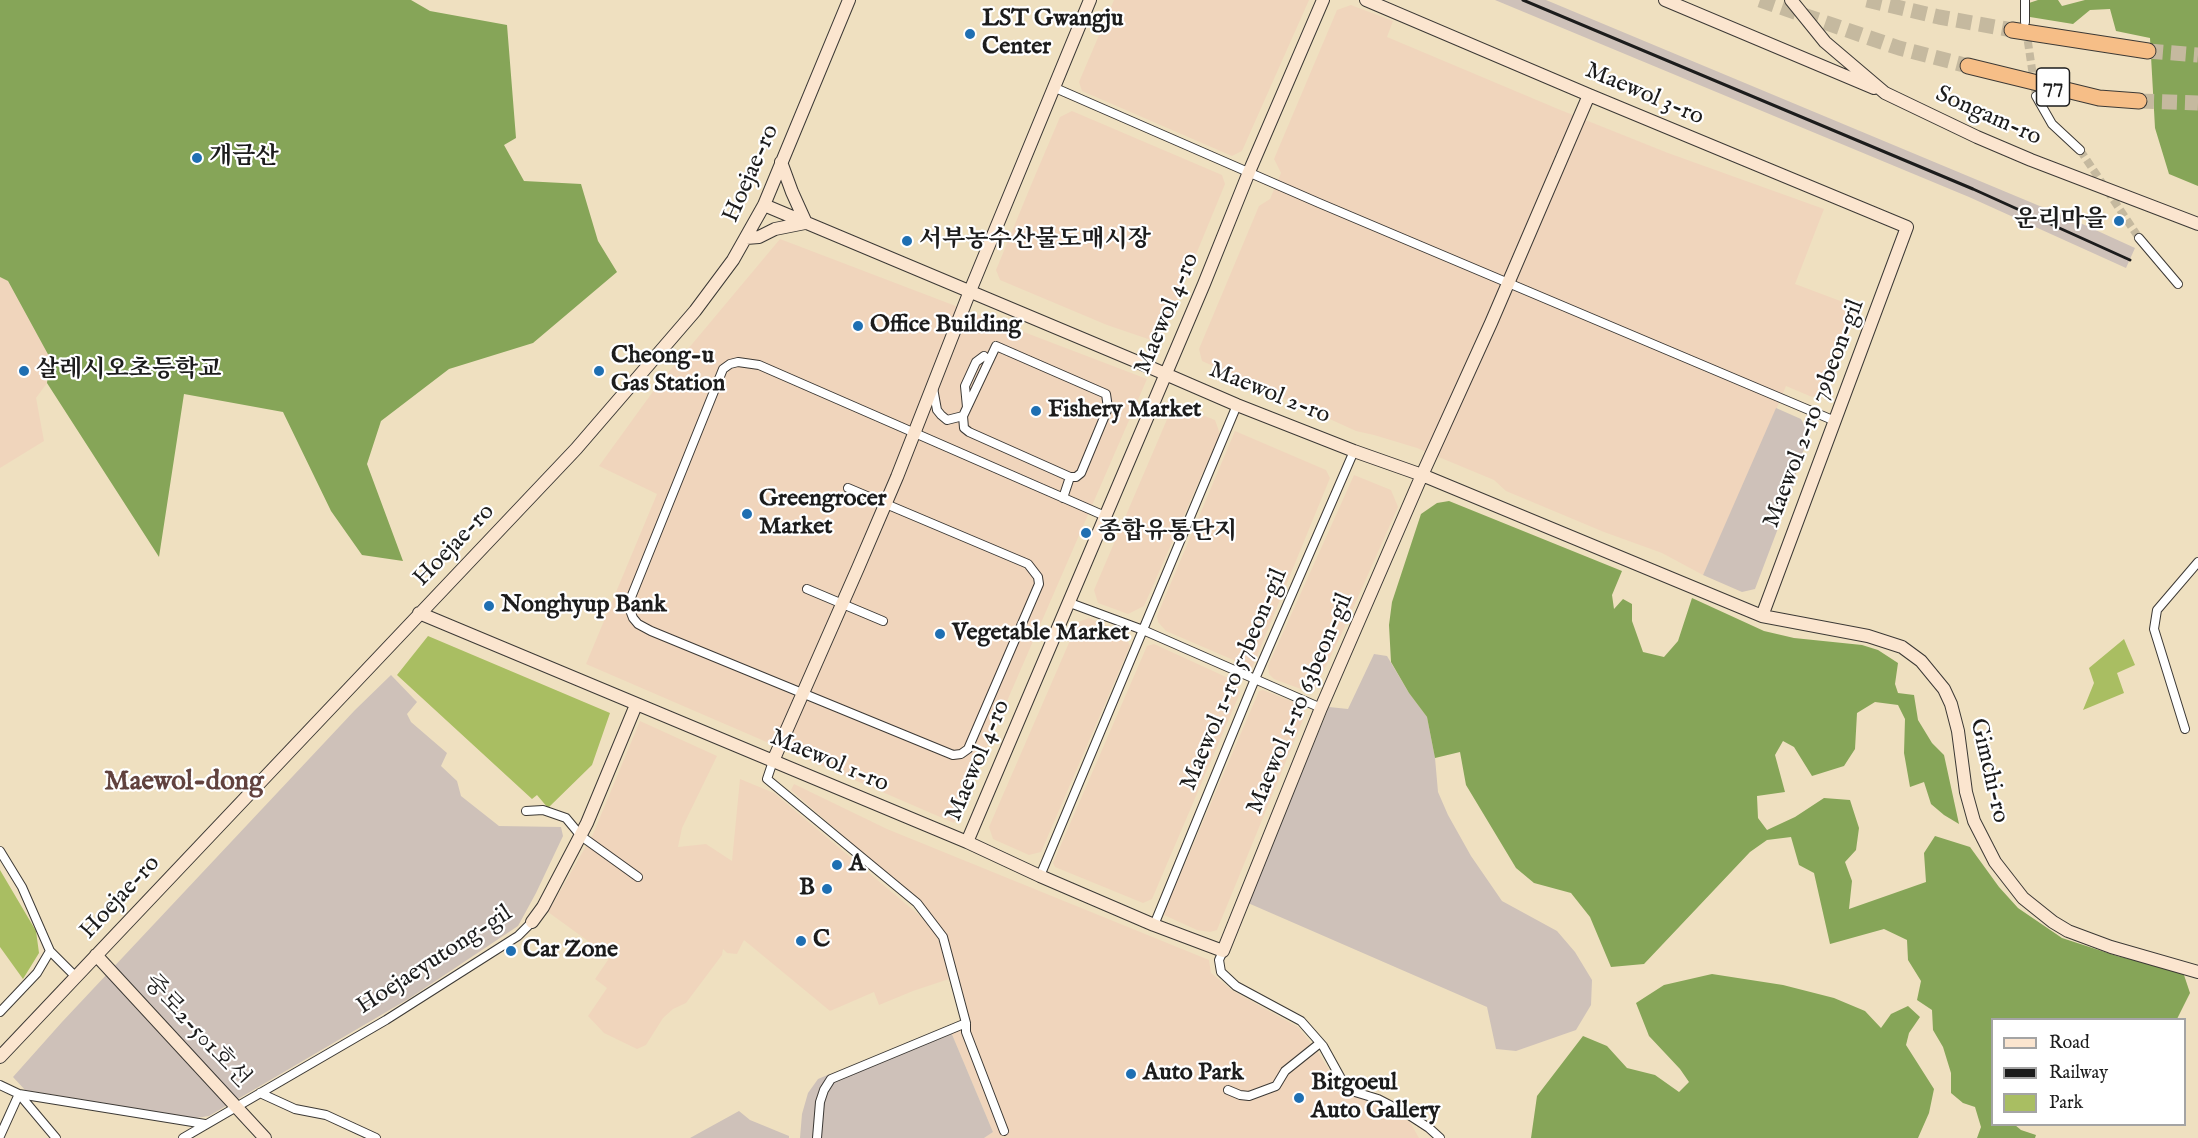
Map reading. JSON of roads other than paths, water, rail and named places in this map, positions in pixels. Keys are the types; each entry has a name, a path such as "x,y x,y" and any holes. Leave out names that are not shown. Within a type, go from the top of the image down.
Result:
{"highway":[{"name":"77","path":"2019,26 2148,51"},
{"name":"77","path":"1968,66 2099,98 2139,101"}],"street":[{"name":"Hoejae-ro","path":"0,1057 576,448 670,342 720,279 764,205 849,0"},
{"path":"1004,1131 966,1032 966,1023 946,943 929,917 916,903 767,779 773,760 843,604 915,434 970,291 1090,0"},
{"name":"Maewol 4-ro","path":"967,842 1204,284 1248,172 1323,0"},
{"name":"Maewol 3-ro","path":"1366,0 1907,227"},
{"path":"1665,0 1885,93"},
{"name":"Songam-ro","path":"1791,0 1825,42 1885,93 2031,160 2198,224"},
{"path":"2019,26 2025,0"},
{"path":"1053,87 1835,421"},
{"name":"Maewol 1-ro 63beon-gil","path":"1222,951 1321,708 1588,95"},
{"path":"2036,96 2052,124 2080,150"},
{"path":"746,238 759,237 775,229 806,223 781,162"},
{"name":"Maewol 2-ro","path":"764,205 1237,405 1422,475 1762,616"},
{"name":"Maewol 2-ro 79beon-gil","path":"1762,616 1907,227"},
{"path":"2139,238 2178,284"},
{"path":"933,387 937,410 947,420 965,413 996,346 1106,394 1108,408 1081,474 1070,477 964,428 965,413 965,386 976,363 984,357"},
{"path":"848,488 1028,564 1038,577 1039,584 968,749 961,754 946,754 638,624 630,610 630,600 723,369 738,362 759,365 1105,516"},
{"path":"1040,876 1237,405"},
{"name":"Maewol 1-ro 57beon-gil","path":"1154,925 1255,679 1354,451"},
{"path":"1063,498 1070,477"},
{"path":"2185,729 2154,629 2157,610 2198,562"},
{"path":"807,589 883,621"},
{"path":"1070,603 1143,630 1321,708"},
{"name":"Maewol 1-ro","path":"419,613 967,842 1154,925 1222,951"},
{"name":"Gimchi-ro","path":"1762,616 1868,636 1902,647 1921,661 1944,690 1951,704 1958,731 1966,792 1974,821 1995,862 2023,898 2068,931 2111,947 2198,972"},
{"name":"Hoejaeyutong-gil","path":"183,1138 386,1020 518,936 543,907 580,836 636,705"},
{"path":"526,811 543,810 566,818 580,836 638,877"},
{"path":"0,851 22,887 50,951 76,977"},
{"path":"0,1012 37,973 50,951"},
{"path":"1222,951 1219,966 1228,980 1301,1021 1320,1043 1349,1089 1378,1099 1409,1115 1440,1138"},
{"name":"중로2-501호선","path":"96,955 265,1138"},
{"path":"817,1138 820,1102 831,1080 966,1023"},
{"path":"1228,1090 1249,1096 1276,1086 1285,1071 1320,1043"},
{"path":"0,1085 19,1094 205,1124"},
{"path":"260,1093 295,1110 326,1115 376,1138"},
{"path":"0,1136 19,1094"},
{"path":"19,1094 56,1138"}],"tunnel":[{"path":"1760,0 1899,48 1968,66"},
{"path":"1867,0 1939,17 2012,30"},
{"path":"2026,29 2036,96"},
{"path":"2148,51 2198,55"},
{"path":"2139,101 2198,103"},
{"path":"2080,150 2139,238"}],"railway":[{"path":"1523,0 1973,189 2130,260"}],"place":[{"name":"LST Gwangju Center","path":"970,34"},
{"name":"개금산","path":"197,158"},
{"name":"운리마을","path":"2119,221"},
{"name":"서부농수산물도매시장","path":"907,241"},
{"name":"Office Building","path":"858,326"},
{"name":"살레시오초등학교","path":"24,371"},
{"name":"Cheong-u Gas Station","path":"599,371"},
{"name":"Fishery Market","path":"1036,411"},
{"name":"Greengrocer Market","path":"747,514"},
{"name":"종합유통단지","path":"1086,533"},
{"name":"Nonghyup Bank","path":"489,606"},
{"name":"Vegetable Market","path":"940,634"},
{"name":"A","path":"837,865"},
{"name":"B","path":"827,889"},
{"name":"C","path":"801,941"},
{"name":"Car Zone","path":"511,951"},
{"name":"Auto Park","path":"1131,1074"},
{"name":"Bitgoeul Auto Gallery","path":"1299,1098"}],"district":[{"name":"Maewol-dong","path":"184,783"}]}
